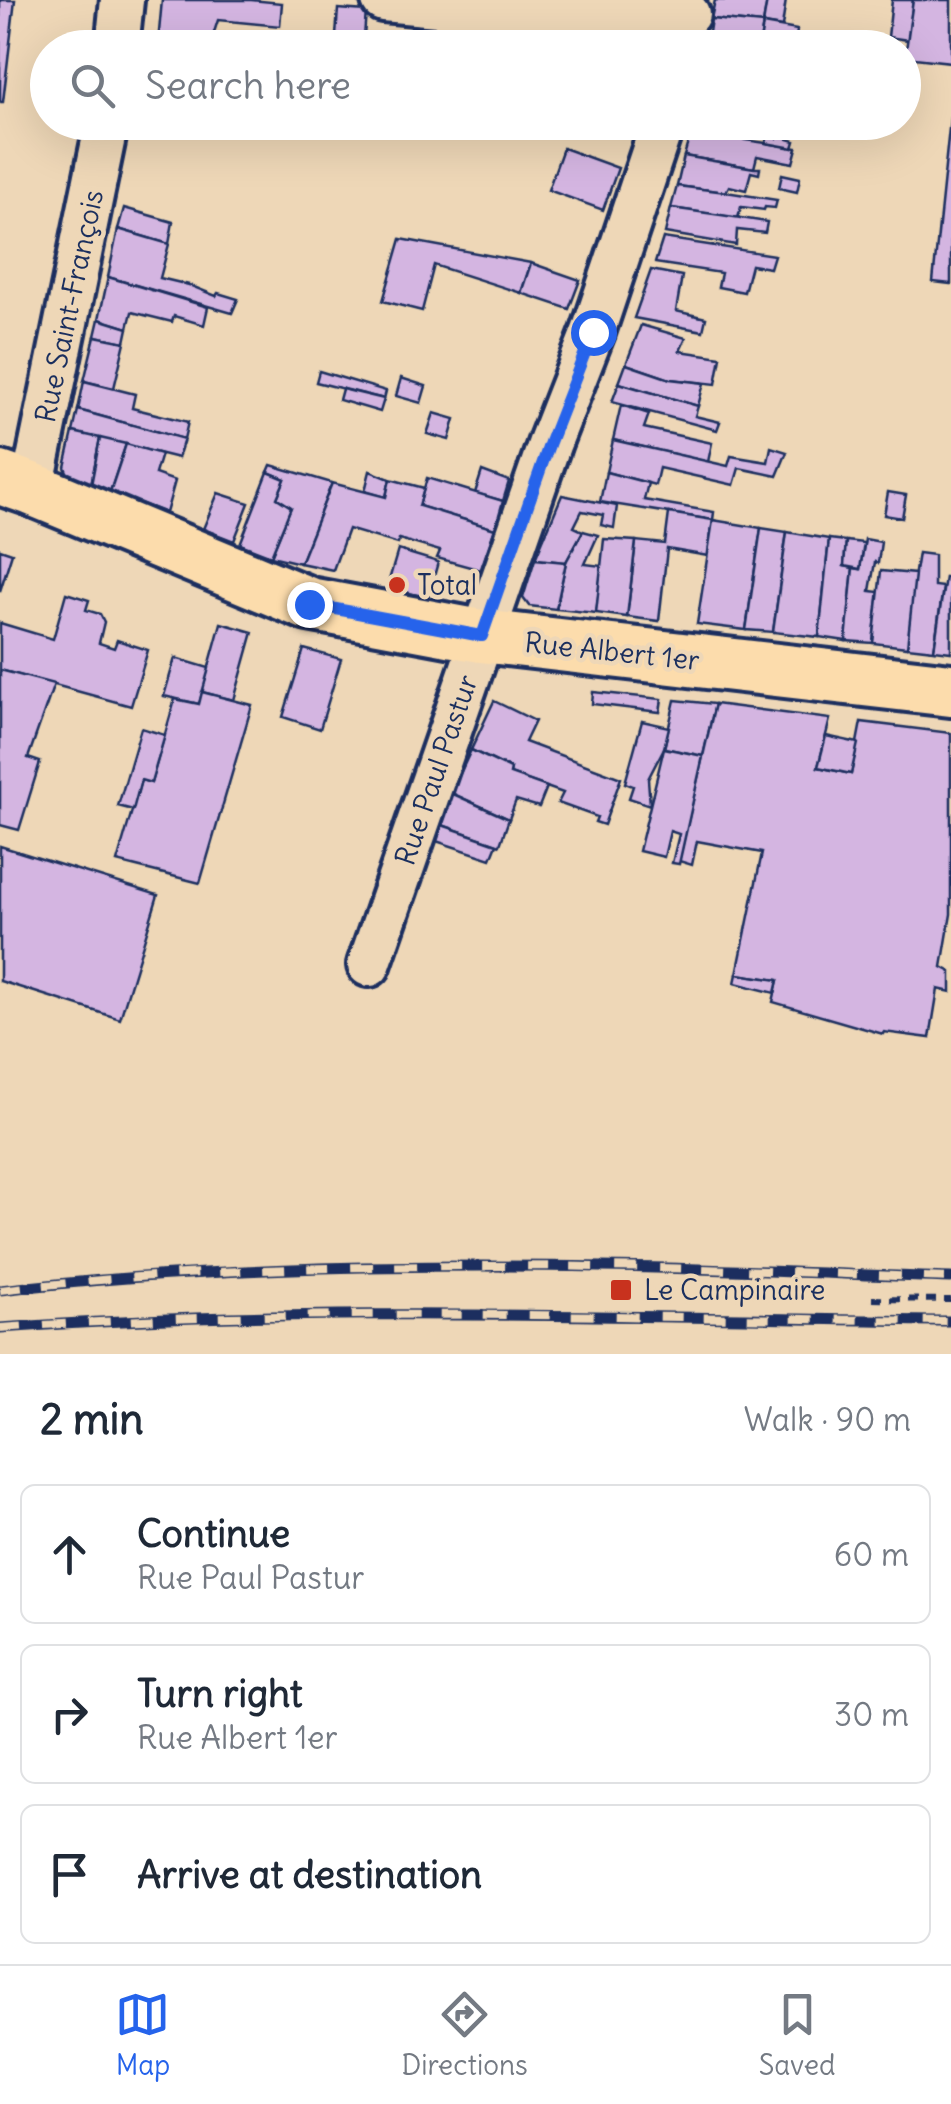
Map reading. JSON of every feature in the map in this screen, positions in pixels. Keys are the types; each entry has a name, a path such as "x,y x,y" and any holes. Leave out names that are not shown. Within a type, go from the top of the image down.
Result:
{"main road":[{"name":"Rue Albert 1er","path":"16,484 309,604 482,636 951,690"}],"street":[{"path":"119,30 122,0"},
{"path":"382,0 503,12 687,21"},
{"name":"Rue Saint-François","path":"16,484 102,140"},
{"name":"Rue Paul Pastur","path":"369,965 657,140"}],"path":[{"path":"872,1299 951,1300"}],"building":[{"path":"0,0 15,0 3,102 0,102"},
{"path":"162,0 282,3 280,26 218,20 215,30 159,30"},
{"path":"715,0 767,1 763,24 711,19"},
{"path":"767,0 786,0 782,27 763,24"},
{"path":"892,0 913,0 909,30 889,30"},
{"path":"913,0 951,0 951,62 921,59 921,30 909,30"},
{"path":"338,9 366,11 365,30 336,30"},
{"path":"711,19 763,24 762,30 709,30"},
{"path":"549,23 578,23 578,30 549,30"},
{"path":"763,24 797,30 762,30"},
{"path":"951,109 951,284 933,282"},
{"path":"689,140 744,140 797,148 793,163 757,156 754,168 684,156"},
{"path":"767,140 795,141 793,148 766,143"},
{"path":"563,148 618,168 603,210 548,190"},
{"path":"684,156 760,168 759,174 751,172 746,190 729,186 726,192 677,186"},
{"path":"782,174 800,178 797,192 779,188"},
{"path":"677,186 777,200 775,208 741,207 738,218 671,208"},
{"path":"124,208 173,222 169,244 118,229"},
{"path":"671,208 767,222 765,233 737,230 736,245 665,233"},
{"path":"118,229 169,244 160,278 238,299 232,313 108,277"},
{"path":"663,238 774,255 770,268 751,265 744,292 718,287 721,273 655,263"},
{"path":"401,239 531,263 521,293 434,265 422,311 383,301"},
{"path":"531,263 580,280 569,309 521,293"},
{"path":"651,270 682,276 676,311 706,318 703,331 634,318"},
{"path":"108,277 208,307 204,325 174,316 172,322 132,312 128,328 99,319"},
{"path":"99,319 128,328 125,342 95,336"},
{"path":"641,325 686,338 680,351 721,357 716,384 670,379 626,364"},
{"path":"95,336 125,342 114,388 84,381"},
{"path":"626,364 670,379 704,383 698,406 619,383"},
{"path":"319,371 386,391 384,399 316,382"},
{"path":"401,378 426,386 421,403 396,396"},
{"path":"84,381 135,394 132,408 188,422 184,439 78,410"},
{"path":"619,383 698,406 695,416 720,422 717,430 612,402"},
{"path":"342,389 384,399 380,412 339,400"},
{"path":"621,405 649,414 644,428 712,443 708,462 613,440"},
{"path":"78,410 184,439 178,458 73,432"},
{"path":"434,413 455,419 449,440 427,434"},
{"path":"73,432 100,438 91,485 69,477 65,467"},
{"path":"100,438 126,444 110,492 91,485"},
{"path":"613,440 728,466 731,456 768,462 771,447 787,452 777,476 739,468 734,485 659,468 655,485 606,472"},
{"path":"126,444 161,454 155,474 175,481 166,513 110,492"},
{"path":"271,465 332,483 300,563 271,556 291,507 277,498 285,479 268,472"},
{"path":"370,471 390,479 386,497 365,491"},
{"path":"482,471 509,481 503,501 475,493"},
{"path":"268,472 285,479 277,498 291,507 271,556 240,544"},
{"path":"606,472 648,483 644,500 714,512 713,520 600,502"},
{"path":"427,478 503,501 495,529 419,506"},
{"path":"390,479 424,488 419,506 495,529 481,570 437,558 440,551 348,529 333,570 300,563 332,483 386,497"},
{"path":"888,492 906,495 902,518 884,515"},
{"path":"218,493 249,503 234,541 203,529"},
{"path":"562,495 617,506 614,528 601,525 603,515 582,511 574,527 583,531 566,562 535,559"},
{"path":"669,513 713,520 708,556 667,549 659,621 627,617 636,541 665,544"},
{"path":"713,520 761,528 746,630 697,624"},
{"path":"761,528 787,532 773,632 746,630"},
{"path":"583,531 598,535 585,564 602,566 596,613 556,609 566,562"},
{"path":"787,532 829,539 819,637 773,632"},
{"path":"604,539 636,541 627,617 596,613"},
{"path":"829,539 846,541 844,566 853,568 846,641 819,637"},
{"path":"865,539 881,542 870,591 879,592 873,643 846,641 853,568 860,569"},
{"path":"846,541 864,543 860,569 844,566"},
{"path":"0,549 12,553 0,591"},
{"path":"398,550 438,562 428,598 387,587"},
{"path":"918,553 934,555 934,586 943,587 934,650 907,647"},
{"path":"535,559 566,562 556,609 529,606 523,598"},
{"path":"881,571 915,574 907,647 873,643"},
{"path":"945,577 951,578 951,652 934,650"},
{"path":"66,593 89,600 86,610 100,614 104,622 99,643 114,648 117,640 148,650 131,706 0,670 0,623 53,639"},
{"path":"221,623 253,632 234,700 202,692"},
{"path":"304,649 341,659 320,729 283,717"},
{"path":"175,658 209,668 199,704 164,696"},
{"path":"0,670 54,684 28,758 40,762 19,830 0,825"},
{"path":"202,692 252,705 200,883 117,862 141,780 151,783 175,699 199,704"},
{"path":"593,692 662,699 660,712 592,704"},
{"path":"675,700 715,704 703,756 664,748"},
{"path":"494,701 535,721 525,742 621,778 604,825 595,822 597,817 558,803 563,793 510,774 511,769 471,750"},
{"path":"715,704 830,719 818,767 851,774 861,722 951,733 951,914 942,967 951,972 951,992 938,989 930,1038 883,1034 773,1002 778,980 737,974 762,853 697,841 692,865 679,861"},
{"path":"642,721 669,727 664,748 648,779 650,805 629,798 633,786 625,783"},
{"path":"141,728 165,735 151,783 141,780 133,810 118,806"},
{"path":"826,736 858,743 851,774 818,767"},
{"path":"664,748 703,756 679,864 672,863 679,834 670,831 664,857 639,851"},
{"path":"471,750 511,769 510,774 547,787 539,807 516,800 509,819 451,793"},
{"path":"451,793 509,819 500,845 442,825 440,818"},
{"path":"442,825 497,844 491,859 436,841"},
{"path":"0,846 158,895 120,1019 0,981"},
{"path":"737,974 778,980 775,993 735,983"}],"railway":[{"path":"0,1290 150,1276 375,1267 645,1268 951,1278"},
{"path":"0,1328 357,1315 951,1321"}],"place":[{"name":"Total","path":"397,585"},
{"name":"Le Campinaire","path":"621,1290"}],"route":[{"path":"309,604 482,636 593,332"}]}
